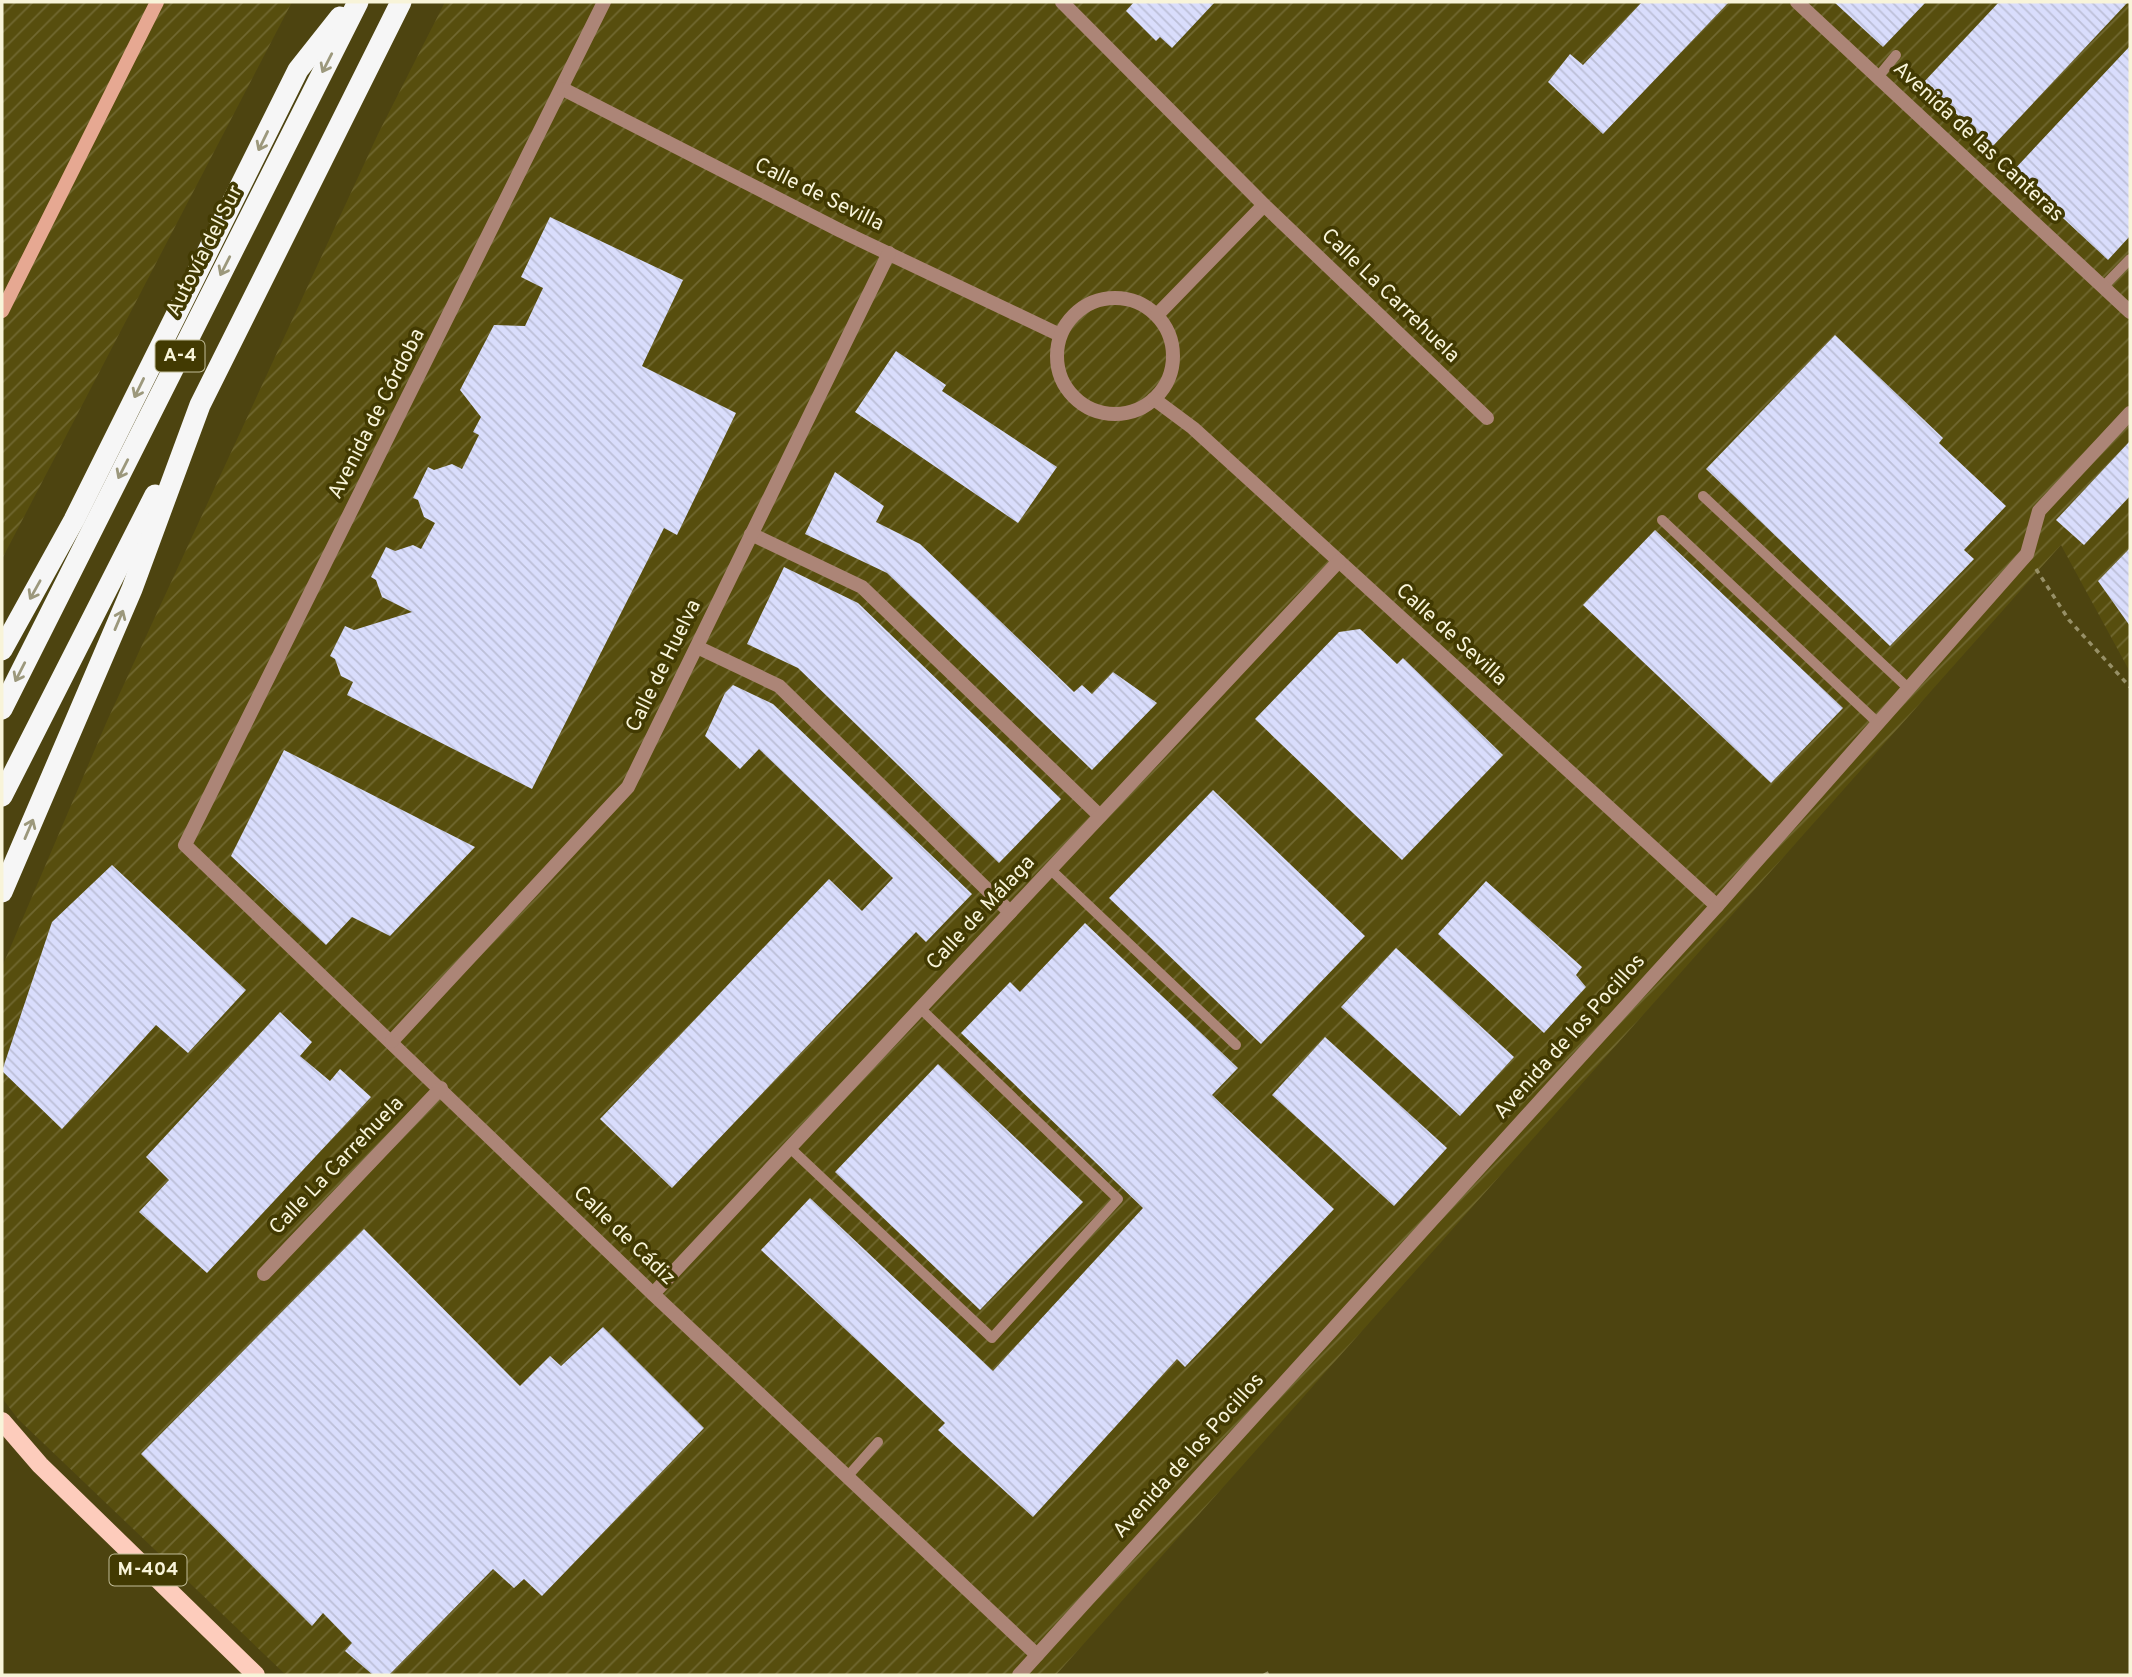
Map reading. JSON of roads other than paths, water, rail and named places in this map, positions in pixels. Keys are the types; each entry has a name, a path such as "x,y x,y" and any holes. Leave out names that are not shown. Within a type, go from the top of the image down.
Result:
{"highway":[{"path":"2,650 74,520 298,70 352,2"},
{"name":"Autovía del Sur","path":"2,709 358,2"},
{"name":"A-4","path":"2,796 401,2"},
{"path":"2,892 132,590 200,405"}],"main road":[{"name":"M-404","path":"2,1420 40,1465 256,1675"},
{"name":"M-404","path":"2,1441 40,1465"}],"street":[{"path":"2,311 157,2"},
{"name":"Avenida de Córdoba","path":"185,845 604,2"},
{"name":"Calle La Carrehuela","path":"1062,2 1264,205 1487,418"},
{"name":"Avenida de las Canteras","path":"1797,2 2130,312"},
{"name":"Calle de Sevilla","path":"563,89 841,231 1060,335"},
{"path":"1157,316 1264,205"},
{"name":"Calle de Huelva","path":"392,1041 628,787 889,253"},
{"path":"1114,297 1131,299 1147,306 1157,316 1169,334 1174,351 1166,386 1154,399 1138,410 1119,414 1099,412 1082,404 1068,391 1059,373 1056,354 1060,335 1074,313 1097,299 1114,297"},
{"name":"Calle de Sevilla","path":"1154,399 1193,428 1717,906"},
{"name":"Avenida de los Pocillos","path":"1019,1675 1717,906 2026,554 2039,511 2130,413"},
{"path":"751,534 862,587 1100,816"},
{"name":"Calle de Málaga","path":"653,1294 1339,561"},
{"path":"697,647 779,686 1010,912"},
{"name":"Calle de Cádiz","path":"185,845 653,1294 1037,1655"},
{"name":"Calle La Carrehuela","path":"264,1274 441,1088"}],"lane":[{"path":"1878,77 1896,55"},
{"path":"2104,287 2130,259"},
{"path":"1703,496 1908,688"},
{"path":"1662,520 1878,723"},
{"path":"1050,869 1236,1045"},
{"path":"789,1147 992,1338 1118,1199 920,1008"},
{"path":"847,1477 878,1442"}]}
